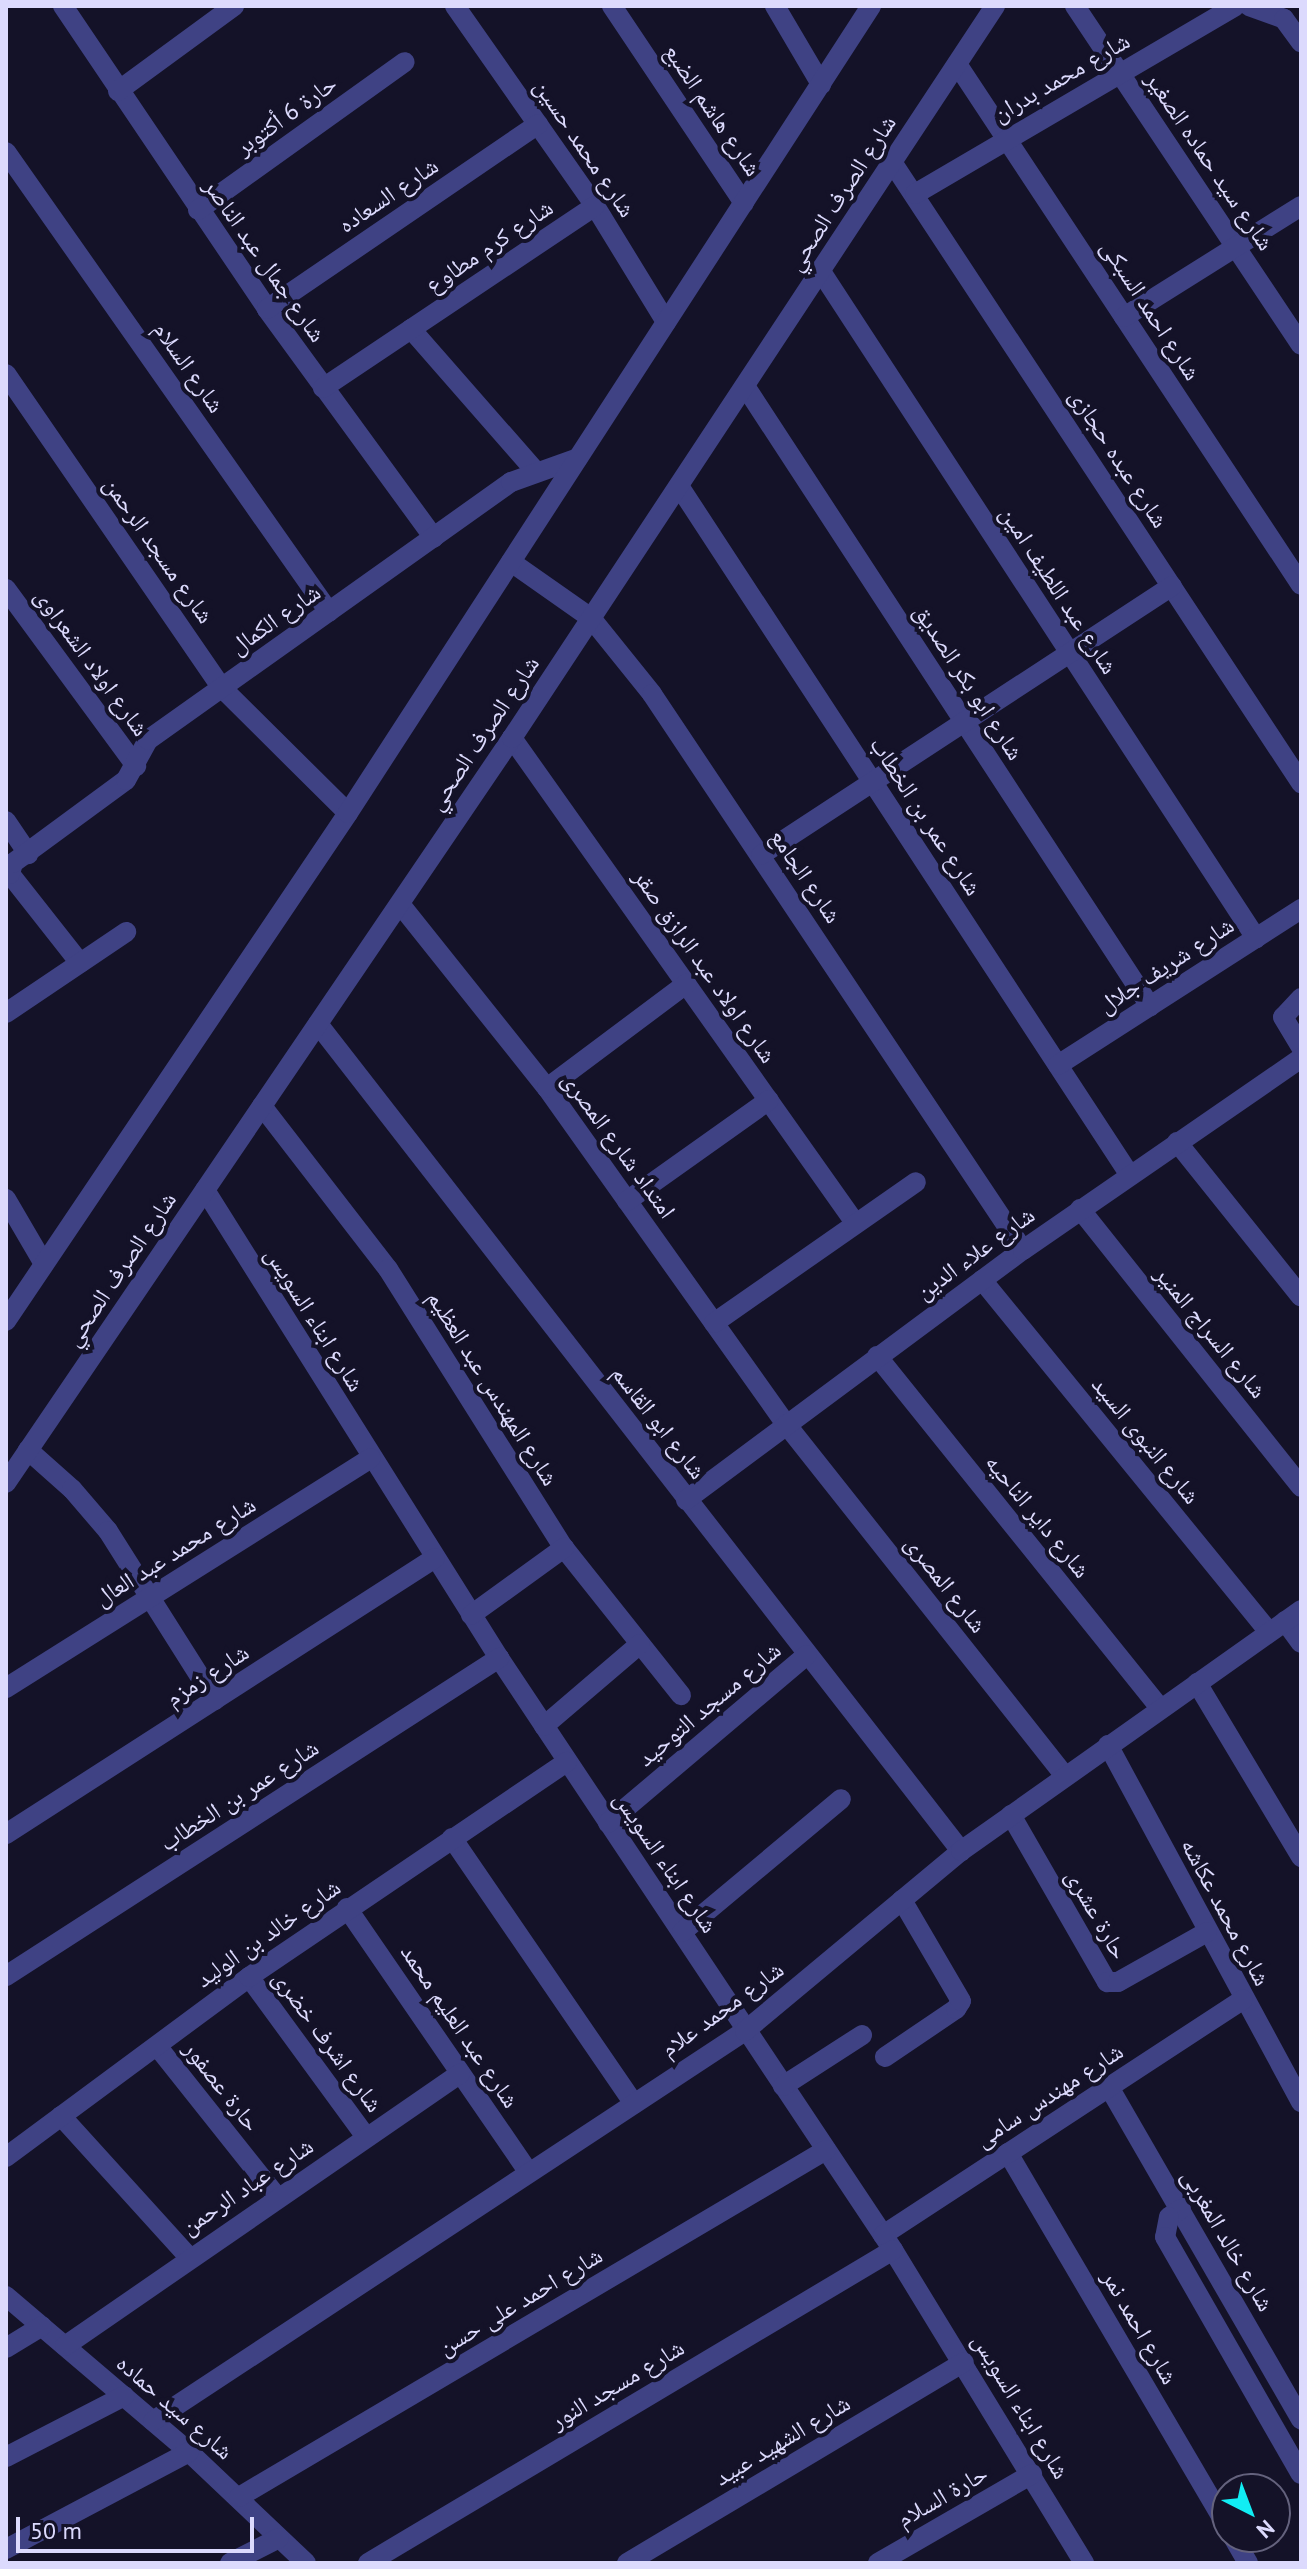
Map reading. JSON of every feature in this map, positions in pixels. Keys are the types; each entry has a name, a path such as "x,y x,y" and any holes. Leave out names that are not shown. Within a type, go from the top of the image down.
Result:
{"street":[{"name":"شارع جمال عبد الناصر","path":"63,6 267,309 434,538"},
{"path":"118,91 234,6"},
{"name":"شارع محمد حسين","path":"455,6 595,206 666,322"},
{"name":"شارع هاشم الضبع","path":"612,6 744,203"},
{"path":"775,6 821,84"},
{"path":"6,1321 348,813 871,6"},
{"name":"شارع الصرف الصحي","path":"6,1483 512,738 995,6"},
{"name":"شارع سيد حماده الصغير","path":"1075,6 1301,345"},
{"name":"شارع محمد بدران","path":"915,194 1235,6"},
{"path":"1249,6 1284,19 1301,42"},
{"name":"حارة 6 أكتوبر","path":"198,210 405,62"},
{"name":"شارع احمد السبكى","path":"957,64 1301,585"},
{"name":"شارع السعاده","path":"267,309 538,124"},
{"name":"شارع السلام","path":"6,152 329,612"},
{"name":"شارع عبده حجازى","path":"892,162 1301,783"},
{"name":"شارع كرم مطاوع","path":"323,388 595,206"},
{"path":"1124,317 1301,206"},
{"name":"شارع عبد اللطيف امين","path":"820,270 1256,938"},
{"path":"411,329 536,472"},
{"name":"شارع مسجد الرحمن","path":"6,374 222,688 348,813"},
{"name":"شارع ابو بكر الصديق","path":"745,386 1150,1006"},
{"name":"شارع الكمال","path":"28,854 126,780 148,740 511,482 536,472 565,467 578,458"},
{"name":"شارع عمر بن الخطاب","path":"679,486 1129,1174"},
{"name":"شارع الجامع","path":"511,562 591,618 670,719 1023,1250"},
{"path":"761,855 1172,586"},
{"name":"شارع اولاد الشعراوى","path":"6,589 136,766"},
{"name":"شارع اولاد عبد الرازق صقر","path":"512,738 856,1224"},
{"path":"6,821 28,854 13,863 10,874 80,963"},
{"name":"امتداد شارع المصرى","path":"400,904 547,1088 786,1424"},
{"name":"شارع شريف جلال","path":"1058,1065 1301,909"},
{"path":"6,1013 126,932"},
{"path":"547,1088 686,984"},
{"path":"1301,998 1283,1017 1301,1047"},
{"name":"شارع ابو القاسم","path":"318,1024 961,1851"},
{"name":"شارع علاء الدين","path":"686,1500 1080,1209 1301,1058"},
{"path":"627,1201 769,1100"},
{"name":"شارع المهندس عبد العظيم","path":"262,1106 388,1269 564,1548 681,1695"},
{"path":"1177,1142 1301,1297"},
{"path":"714,1323 916,1182"},
{"name":"شارع ابناء السويس","path":"205,1190 471,1615 888,2242 1084,2563"},
{"path":"6,1199 44,1264"},
{"name":"شارع السراج المنير","path":"1080,1209 1301,1487"},
{"name":"شارع النبوى السيد","path":"982,1280 1285,1621 1301,1643"},
{"name":"شارع داير الناحيه","path":"877,1356 1160,1708"},
{"name":"شارع المصرى","path":"786,1424 1065,1776"},
{"path":"28,1450 91,1509 215,1700"},
{"name":"شارع محمد عبد العال","path":"6,1688 371,1458"},
{"path":"471,1615 564,1548"},
{"name":"شارع زمزم","path":"6,1834 435,1558"},
{"name":"شارع محمد علام","path":"153,2421 745,2031 961,1851 1285,1621"},
{"path":"544,1726 640,1644"},
{"name":"شارع مسجد التوحيد","path":"608,1823 807,1655"},
{"name":"شارع عمر بن الخطاب","path":"6,1976 499,1658"},
{"path":"1197,1683 1301,1857"},
{"name":"شارع محمد عكاشه","path":"1108,1745 1301,2102"},
{"name":"شارع خالد بن الوليد","path":"6,2157 249,1977 567,1762"},
{"path":"682,1932 841,1799"},
{"name":"حارة عشرى","path":"1011,1815 1107,1982 1118,1982 1207,1932"},
{"path":"452,1838 634,2104"},
{"path":"885,2057 956,2009 961,2001 902,1900"},
{"name":"شارع عبد العليم محمد","path":"347,1908 529,2173"},
{"name":"شارع اشرف خضرى","path":"249,1977 366,2137"},
{"name":"شارع مهندس سامى","path":"888,2242 1008,2153 1243,1999"},
{"path":"783,2086 862,2035"},
{"name":"حارة عصفور","path":"157,2046 277,2197"},
{"name":"شارع عباد الرحمن","path":"65,2346 189,2257 460,2073"},
{"name":"شارع خالد المغربى","path":"1109,2087 1301,2420"},
{"path":"61,2116 189,2257"},
{"name":"شارع احمد على حسن","path":"239,2497 826,2150"},
{"name":"شارع احمد نمر","path":"1008,2153 1211,2500"},
{"path":"1181,2209 1169,2217 1165,2237 1301,2474"},
{"name":"شارع مسجد النور","path":"368,2563 888,2242"},
{"name":"شارع سيد حماده","path":"6,2296 189,2452 306,2563"},
{"path":"6,2348 42,2326"},
{"name":"شارع الشهيد عبيد","path":"627,2563 964,2362"},
{"path":"6,2457 124,2396"},
{"path":"6,2549 189,2452"},
{"name":"حارة السلام","path":"878,2563 1032,2474"},
{"path":"230,2563 279,2538"}]}
